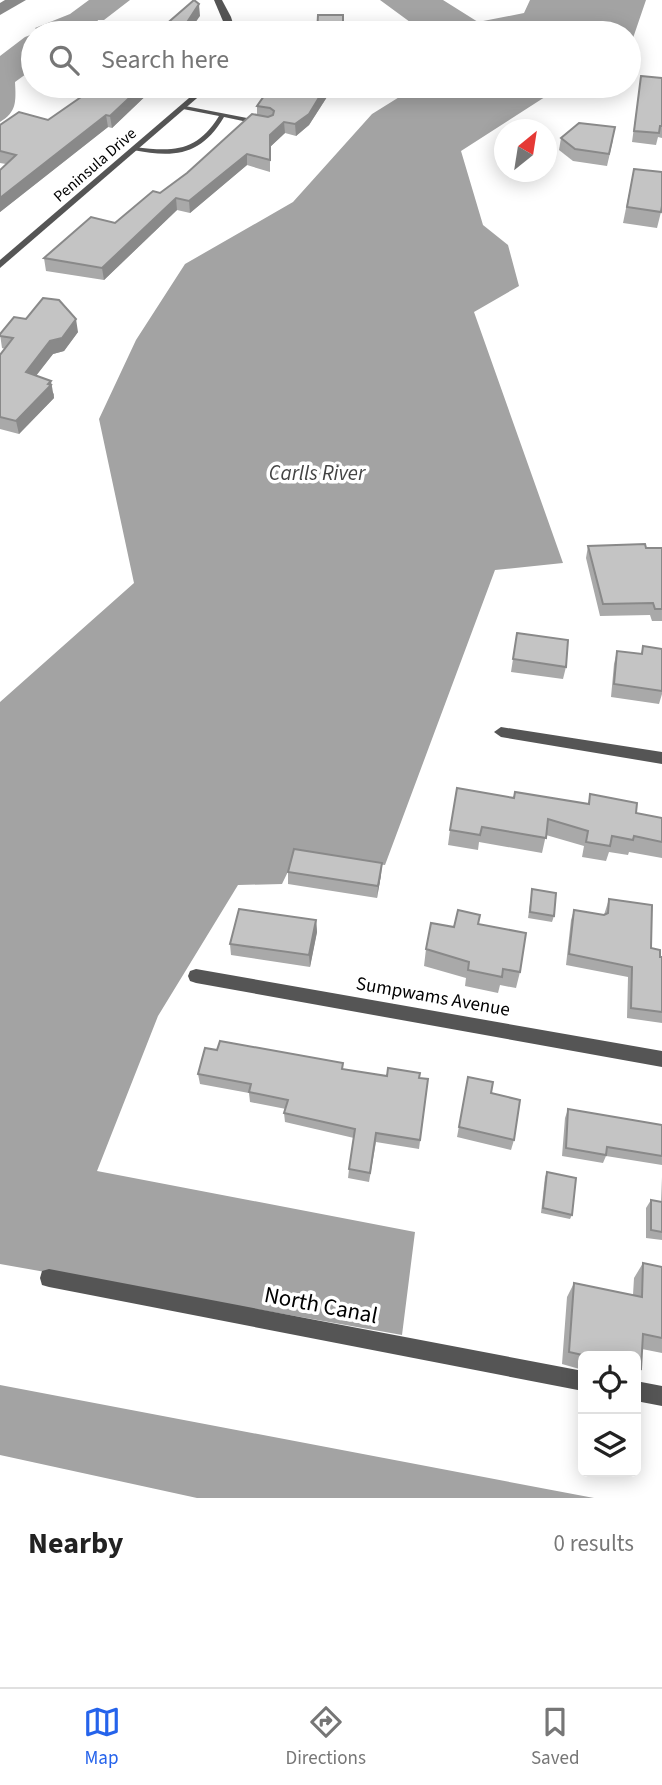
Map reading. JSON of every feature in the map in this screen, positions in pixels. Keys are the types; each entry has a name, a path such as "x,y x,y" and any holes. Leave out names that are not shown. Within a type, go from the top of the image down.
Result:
{"street":[{"path":"218,0 229,21"},
{"name":"Peninsula Drive","path":"0,265 195,98"},
{"path":"501,732 662,758"},
{"name":"Sumpwams Avenue","path":"196,976 662,1059"},
{"name":"North Canal","path":"49,1278 578,1380"},
{"path":"641,1392 662,1396"}],"lane":[{"path":"185,108 269,124"},
{"path":"135,149 153,152 194,149 210,135 222,116"}],"water":[{"path":"89,0 130,0 104,20 52,21 70,14"},
{"path":"380,0 443,0 476,21 409,21"},
{"path":"530,0 646,0 639,21 483,21 524,13"},
{"path":"21,40 21,78 15,82 14,105 10,114 0,122 0,56"},
{"name":"Carlls River","path":"398,98 543,98 511,119 494,119 494,130 461,151 483,225 508,245 519,286 474,312 563,563 495,570 385,865 296,855 282,884 238,885 158,1016 97,1171 415,1232 402,1335 0,1264 0,702 134,583 99,419 136,340 185,264 293,202 372,114"},
{"path":"0,1385 594,1498 197,1498 0,1455"}],"building":[{"path":"194,0 199,4 188,21 170,21"},
{"path":"318,15 343,15 343,21 318,21"},
{"path":"641,76 662,78 662,126 659,133 634,131 638,98 641,98"},
{"path":"80,98 129,98 110,116 106,115 0,198 0,170 16,155 0,151 0,125 19,112 48,120"},
{"path":"263,98 319,98 309,114 295,124 284,122 270,135 270,160 247,154 189,201 176,198 102,268 44,258 91,217 115,223 153,191 160,193 187,173 252,114 268,117 273,115 274,111 270,108 257,106"},
{"path":"579,123 615,127 609,154 575,149 561,138"},
{"path":"634,169 662,172 661,212 627,207"},
{"path":"43,298 59,300 76,319 62,338 50,341 26,372 51,381 48,384 51,385 16,421 0,417 0,355 13,338 0,334 14,317 26,319"},
{"path":"645,544 646,548 662,548 662,609 655,609 653,603 603,604 588,546"},
{"path":"517,633 568,640 566,667 513,659"},
{"path":"643,646 662,649 662,691 614,684 617,651 642,654"},
{"path":"457,788 514,798 515,792 589,804 590,794 637,803 636,813 662,818 662,842 634,836 633,840 612,836 610,846 586,842 588,831 548,819 546,838 482,827 480,835 450,830"},
{"path":"294,849 382,863 378,886 288,872"},
{"path":"532,889 556,893 554,916 530,912"},
{"path":"609,899 652,905 651,948 660,950 662,957 662,1012 631,1008 632,967 569,954 574,910 604,915 608,913"},
{"path":"239,909 316,920 309,955 230,944"},
{"path":"458,910 480,915 478,924 526,933 520,972 503,969 502,977 468,970 469,962 426,949 431,923 454,927"},
{"path":"220,1041 343,1063 342,1069 387,1076 388,1068 420,1073 419,1078 428,1079 420,1140 376,1133 370,1173 349,1169 355,1129 284,1113 288,1100 249,1092 251,1084 198,1074 205,1048 217,1050"},
{"path":"468,1077 493,1082 491,1093 520,1100 514,1140 459,1127"},
{"path":"568,1109 662,1125 662,1156 607,1147 606,1155 566,1148"},
{"path":"547,1172 576,1178 572,1215 543,1208"},
{"path":"651,1200 662,1202 662,1232 651,1230"},
{"path":"643,1263 662,1267 662,1338 643,1334 641,1369 641,1351 578,1351 578,1354 569,1352 574,1283 642,1297"}]}
